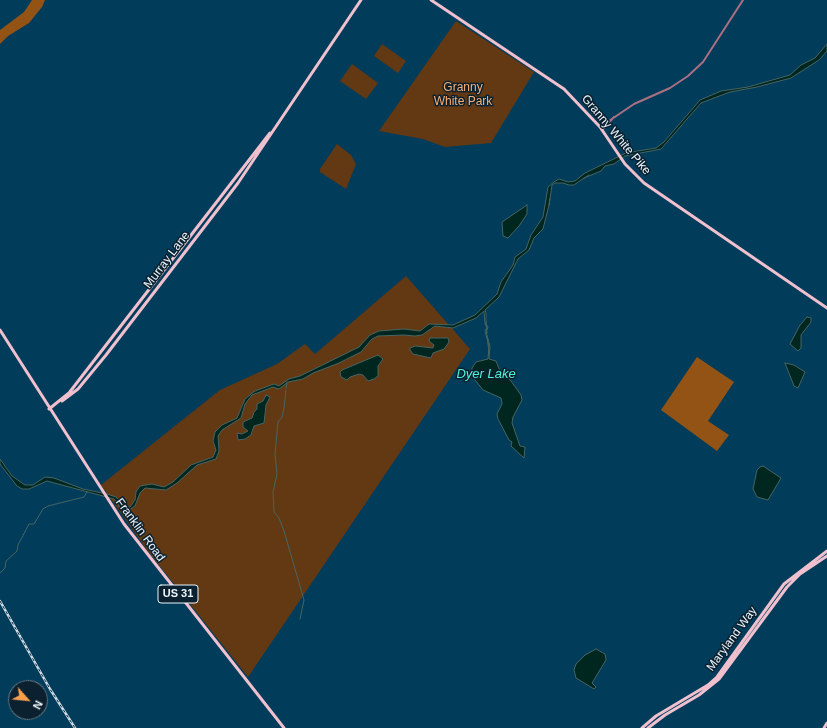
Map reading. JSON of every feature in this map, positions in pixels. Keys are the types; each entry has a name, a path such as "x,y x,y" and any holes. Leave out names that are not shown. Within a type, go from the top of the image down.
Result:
{"main road":[{"name":"Murray Lane","path":"49,409 78,389 106,355 238,183 361,0"},
{"name":"Granny White Pike","path":"431,0 558,85 601,128 625,164 650,188 699,219 827,308"},
{"name":"Murray Lane","path":"62,401 278,123"},
{"name":"Franklin Road","path":"0,330 111,506 145,553 284,728"},
{"name":"Maryland Way","path":"648,728 708,685 725,667 795,574 827,551"},
{"name":"Maryland Way","path":"642,728 656,716 677,706 713,684 728,669 782,590 800,574 827,556"},
{"path":"739,647 740,652"},
{"path":"824,728 827,723"}],"street":[{"path":"601,128 614,117 634,104 670,88 688,76 703,62 743,0"}],"green space":[{"name":"Granny White Park","path":"456,21 534,72 491,143 445,147 423,139 379,131"},
{"path":"382,44 406,61 398,73 374,56"},
{"path":"352,64 378,83 366,99 340,81"},
{"path":"337,144 351,155 356,164 346,189 320,172 320,169"},
{"path":"406,276 470,349 248,677 147,550 101,485 220,390 277,364 305,344 315,354"}],"shaded area":[{"path":"32,0 45,0 42,7 29,23 8,36 0,44 0,30 24,12"},
{"path":"697,357 734,382 708,421 729,435 717,451 661,410"}],"water":[{"name":"Dyer Lake","path":"827,44 827,51 819,60 791,78 730,92 701,103 661,149 625,156 614,164 605,166 601,171 584,178 574,185 555,183 552,185 543,229 534,238 529,250 518,259 499,297 485,310 486,324 488,327 486,332 490,346 489,359 496,361 500,371 511,381 521,395 522,400 513,417 512,423 520,446 525,447 524,458 511,446 512,442 509,440 498,419 497,414 502,404 501,398 483,390 472,376 472,368 476,362 488,359 489,346 485,331 487,327 485,324 484,311 476,318 453,328 435,326 422,335 415,336 378,336 372,339 361,352 339,363 313,373 303,379 288,382 279,389 273,387 252,395 245,404 241,418 222,430 218,436 219,451 216,459 197,465 177,483 166,490 145,488 140,493 135,506 129,510 120,508 114,499 47,481 29,489 22,489 17,486 0,464 0,459 12,476 25,485 33,485 45,477 54,478 83,489 116,497 125,507 130,507 135,500 136,492 140,486 152,484 164,487 173,482 191,465 213,457 216,450 213,441 215,432 222,425 237,418 245,399 255,391 274,384 279,386 289,379 300,376 359,347 370,335 379,331 404,329 420,331 429,324 453,325 475,315 497,294 501,282 513,265 515,257 526,249 531,235 543,217 548,187 554,182 559,179 568,182 575,181 585,173 626,153 656,148 664,142 700,100 721,91 748,87 790,75 801,65 815,58"},
{"path":"527,205 527,214 519,226 508,238 503,236 502,222"},
{"path":"807,317 811,318 811,322 801,335 801,348 798,351 790,344 800,325"},
{"path":"430,338 448,338 449,342 444,349 433,353 431,358 413,354 410,348 415,346 433,348 434,345 429,341"},
{"path":"378,355 383,359 378,366 378,376 374,379 368,381 363,375 359,374 350,377 347,380 341,377 340,372 342,370"},
{"path":"785,363 794,365 805,372 798,388 794,386"},
{"path":"266,395 270,397 266,405 264,423 254,426 251,435 245,439 238,440 237,433 242,434 248,431 243,427 243,422 252,418 257,409 257,404 263,401"},
{"path":"763,466 781,478 768,500 757,497 753,489 757,470"},
{"path":"596,649 605,654 606,660 592,683 596,687 594,689 576,678 574,670 576,664 585,655"}],"waterway":[{"path":"583,179 589,175"},
{"path":"549,205 550,199"},
{"path":"486,322 487,333"},
{"path":"487,336 489,351"},
{"path":"286,388 287,382"},
{"path":"286,390 282,417 278,422 275,454 277,474 273,492 274,512 279,518 284,531 304,600 300,619"},
{"path":"0,573 5,568 6,561 17,551 18,545 29,524 34,524 43,509 48,506 84,497 87,492"}],"railway":[{"path":"0,601 50,689 75,728"}]}
